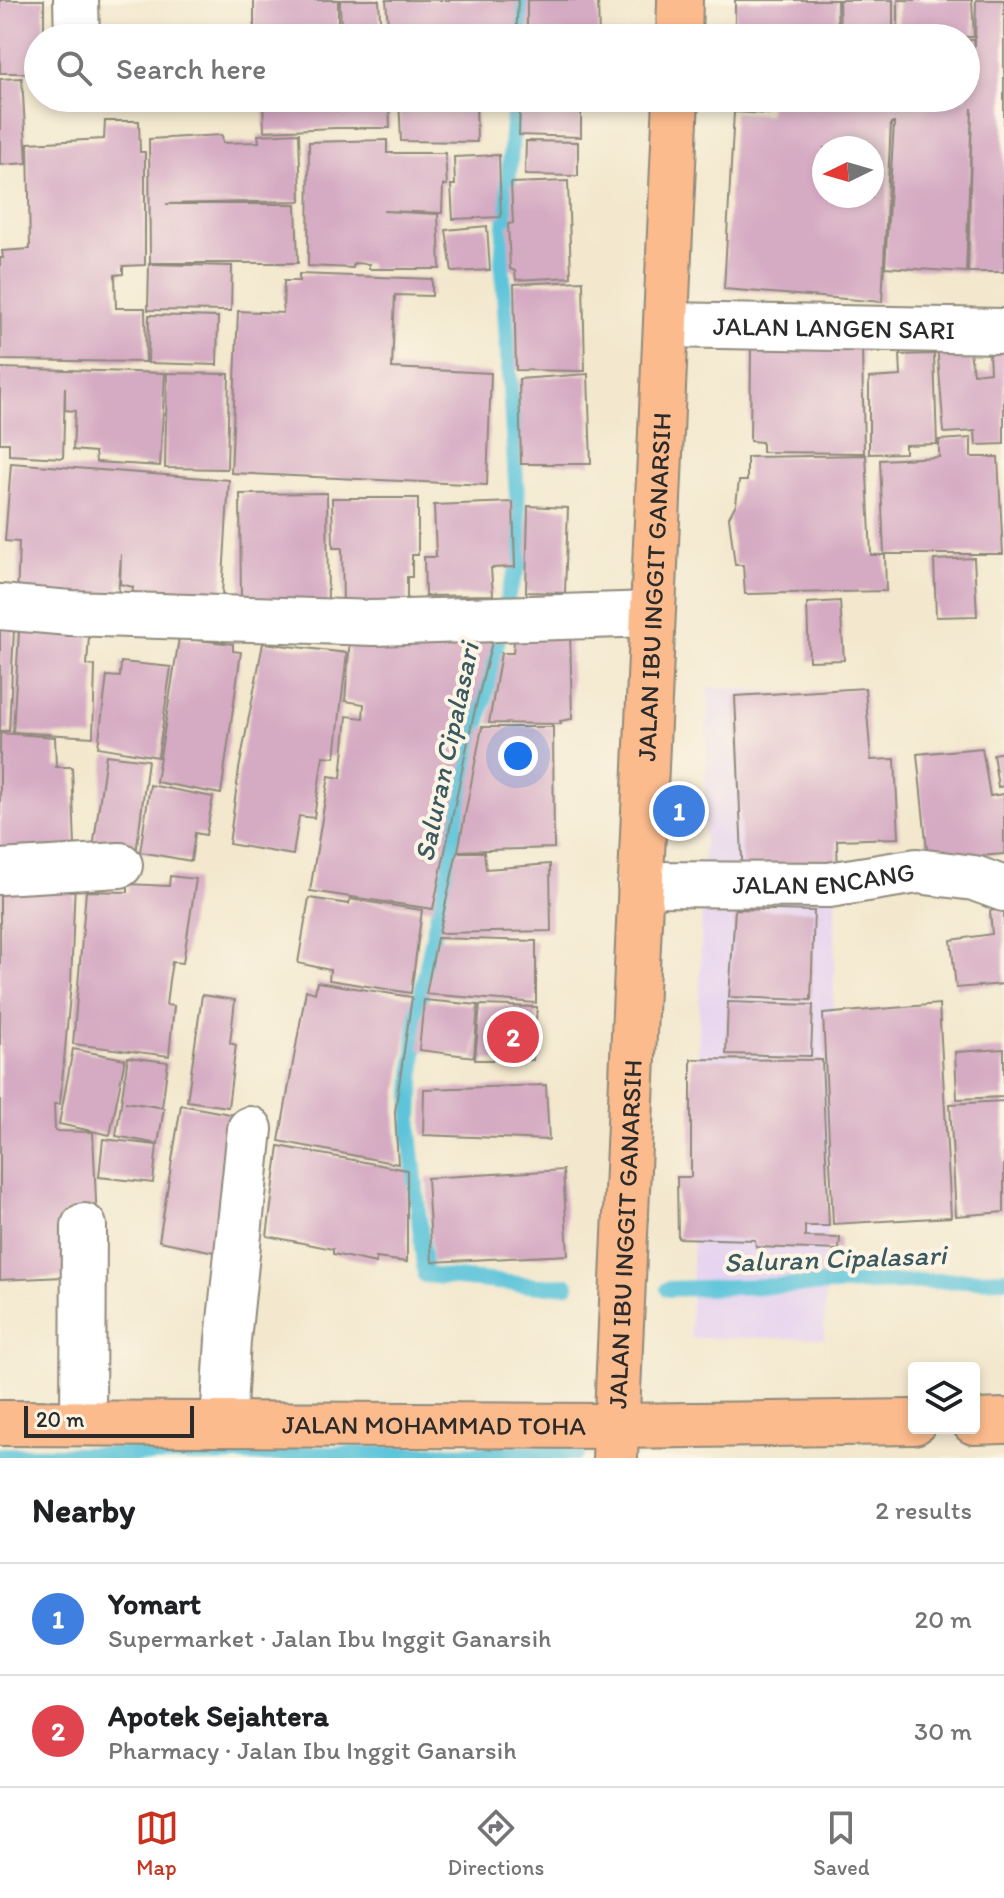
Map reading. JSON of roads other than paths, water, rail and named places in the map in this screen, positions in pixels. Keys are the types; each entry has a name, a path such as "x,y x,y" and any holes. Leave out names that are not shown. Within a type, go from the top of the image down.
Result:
{"main road":[{"path":"679,24 680,0"},
{"name":"JALAN IBU INGGIT GANARSIH","path":"615,1442 675,112"},
{"path":"980,1422 1004,1421"},
{"name":"JALAN MOHAMMAD TOHA","path":"0,1423 223,1424 615,1442 908,1422"}],"street":[{"path":"76,0 77,24"},
{"name":"JALAN LANGEN SARI","path":"666,325 1004,331"},
{"path":"0,607 70,613 375,623 652,614"},
{"path":"0,872 120,865"},
{"name":"JALAN ENCANG","path":"640,884 829,885 917,871 974,878 1004,889"},
{"path":"223,1424 228,1340 250,1129"},
{"path":"83,1423 84,1226"}],"waterway":[{"name":"Saluran Cipalasari","path":"521,24 524,0"},
{"name":"Saluran Cipalasari","path":"514,112 502,262 521,559 509,591 460,804 417,1015 410,1133 425,1275 540,1286 567,1285"},
{"name":"Saluran Cipalasari","path":"668,1289 1004,1279"},
{"path":"0,1455 577,1453"}],"place":[{"name":"Yomart","path":"679,811"},
{"name":"Apotek Sejahtera","path":"513,1037"}]}
